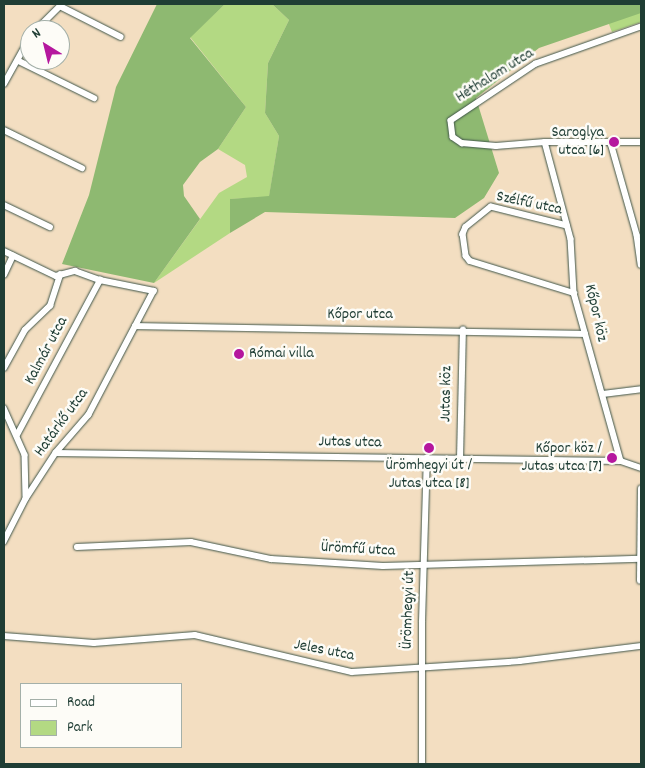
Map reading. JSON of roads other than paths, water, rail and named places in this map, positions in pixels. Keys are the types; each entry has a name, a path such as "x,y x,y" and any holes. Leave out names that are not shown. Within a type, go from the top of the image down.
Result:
{"street":[{"path":"46,20 61,5 121,38"},
{"name":"Héthalom utca","path":"545,142 496,146 458,141 453,137 451,121 536,64 641,26"},
{"path":"4,84 20,56"},
{"path":"18,60 94,98"},
{"path":"4,130 82,168"},
{"path":"545,142 641,142"},
{"name":"Kőpor köz","path":"545,142 571,239 574,293 621,461"},
{"path":"611,143 638,235 641,265"},
{"path":"4,205 50,227"},
{"name":"Szélfű utca","path":"567,226 491,207 465,230 466,256 470,260 574,293"},
{"path":"4,251 60,276"},
{"path":"4,275 12,256"},
{"path":"4,368 25,330 50,306 60,276 67,271 75,271 100,280"},
{"name":"Határkő utca","path":"4,542 26,499 56,453 89,415 154,292 100,280"},
{"name":"Kalmár utca","path":"18,434 100,280"},
{"name":"Kőpor utca","path":"135,326 463,330 586,334"},
{"name":"Jutas köz","path":"460,459 463,330"},
{"path":"603,394 641,389"},
{"path":"4,408 18,434 27,463 26,499"},
{"name":"Jutas utca","path":"56,453 621,461 641,468"},
{"name":"Ürömhegyi út","path":"422,764 421,668 428,458"},
{"path":"640,581 641,489"},
{"name":"Ürömfű utca","path":"77,547 191,542 271,559 424,567 640,559"},
{"name":"Jeles utca","path":"4,636 94,643 195,635 345,672 520,661 641,646"}],"place":[{"name":"Saroglya utca [6]","path":"614,142"},
{"name":"Római villa","path":"239,354"},
{"name":"Ürömhegyi út / Jutas utca [8]","path":"429,448"},
{"name":"Kőpor köz / Jutas utca [7]","path":"612,458"}]}
